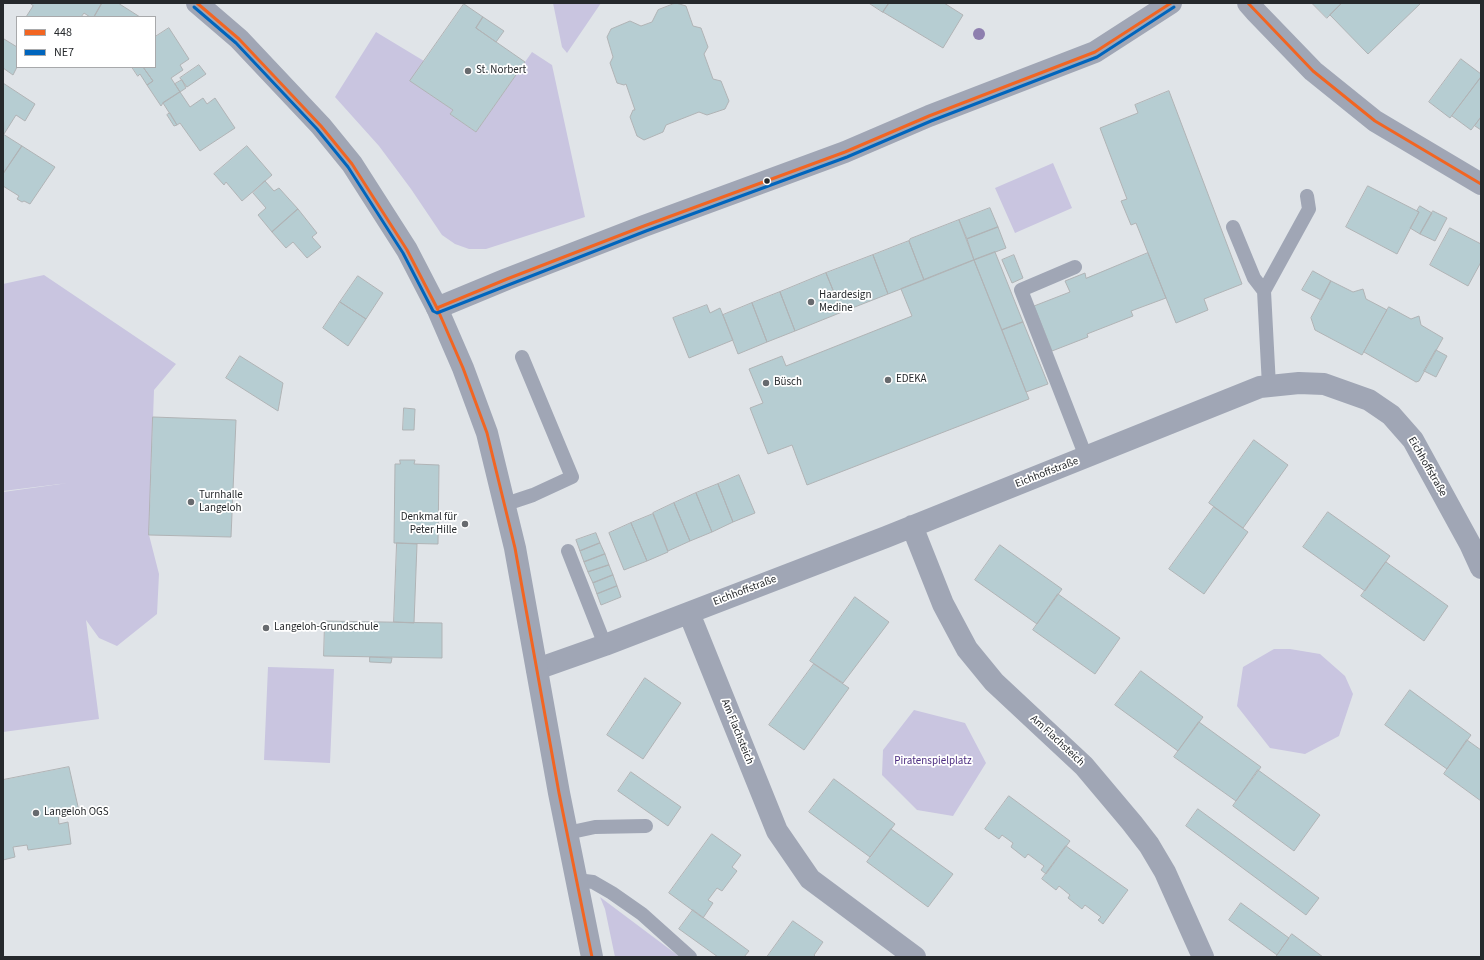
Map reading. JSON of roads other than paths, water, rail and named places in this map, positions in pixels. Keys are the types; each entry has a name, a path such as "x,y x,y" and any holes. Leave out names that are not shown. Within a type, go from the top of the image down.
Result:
{"street":[{"path":"197,3 239,39 321,126 352,164 407,250 438,308 463,368 487,433 506,504 522,581 536,669 567,833 592,957"},
{"path":"438,308 507,279 636,229 845,152 929,116 1095,52 1171,3"},
{"path":"1248,3 1313,71 1375,120 1481,184"},
{"name":"Eichhoffstraße","path":"536,669 689,613 1260,388 1299,382 1324,384 1369,400 1391,415 1413,440 1470,544 1481,568"},
{"name":"Am Flachsteich","path":"912,526 943,604 967,649 994,682 1084,766 1149,845 1164,872 1203,957"},
{"name":"Am Flachsteich","path":"689,613 777,832 810,879 915,957"}],"lane":[{"path":"1269,386 1264,291 1309,209 1307,196"},
{"path":"1233,227 1254,278 1264,291"},
{"path":"1075,267 1021,290 1086,457"},
{"path":"506,504 533,495 572,477 522,357"},
{"path":"568,551 605,645"},
{"path":"567,833 595,827 646,826"},
{"path":"576,880 593,882 612,893 642,914 690,957"}],"place":[{"name":"St. Norbert","path":"468,71"},
{"name":"Haardesign Medine","path":"811,302"},
{"name":"EDEKA","path":"888,380"},
{"name":"Büsch","path":"766,383"},
{"name":"Turnhalle Langeloh","path":"191,502"},
{"name":"Denkmal für Peter Hille","path":"465,524"},
{"name":"Langeloh-Grundschule","path":"266,628"},
{"name":"Langeloh OGS","path":"36,813"}],"park label":[{"name":"Piratenspielplatz","path":"933,762"}]}
